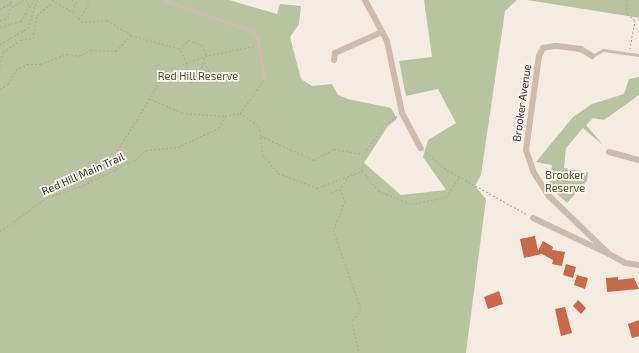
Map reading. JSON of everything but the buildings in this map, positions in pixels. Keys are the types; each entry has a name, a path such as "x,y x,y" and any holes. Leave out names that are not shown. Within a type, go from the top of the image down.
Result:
{"street":[{"path":"365,0 382,32 402,113 421,148"},
{"path":"333,54 382,32"},
{"name":"Brooker Avenue","path":"592,56 574,48 549,45 543,48 539,56 526,150 534,174 549,196 609,254"},
{"path":"609,152 639,160"},
{"name":"Brooker Avenue","path":"533,218 625,263 639,265"}],"lane":[{"path":"164,0 172,5 246,28 259,45 264,76"},
{"name":"Brooker Avenue","path":"592,56 603,50 639,55"}],"path":[{"path":"0,20 8,18 12,8 12,0"},
{"path":"12,8 23,0"},
{"path":"26,0 28,5"},
{"path":"0,27 21,21 28,5 34,0"},
{"path":"0,44 28,28 35,14 37,0"},
{"path":"72,0 70,4 75,7"},
{"path":"73,12 77,0"},
{"path":"79,19 91,0"},
{"path":"627,0 626,14 635,20 629,54"},
{"path":"0,66 3,52 19,42 34,38 37,15 53,1 73,12 79,19 107,20 131,35 180,49 186,61 185,79 192,83 199,76 204,61 205,56 202,45 194,40 184,41 180,49"},
{"path":"0,8 12,2"},
{"path":"0,89 16,70 26,64 40,64 67,54 79,56 91,50 116,51 131,35"},
{"path":"16,36 19,42"},
{"path":"84,184 107,168 167,70 186,61 259,45"},
{"path":"204,61 210,72 230,77"},
{"path":"150,98 182,112 225,116 240,113 263,82 264,76"},
{"path":"240,113 259,126 263,154 278,173 316,188 328,186 337,178 347,179"},
{"path":"402,113 387,123 363,154 362,171 380,191 411,204 446,197 460,176"},
{"name":"Red Hill Main Trail","path":"0,231 48,198 84,184 135,160 146,150 178,147 219,128 225,116"},
{"path":"261,136 314,160 334,149 363,154"},
{"path":"421,148 460,176 533,218"},
{"path":"331,192 340,189 347,179 362,171"},
{"path":"340,189 345,201 333,230 361,310 352,322 359,353"}],"green space":[{"name":"Red Hill Reserve","path":"0,0 229,0 277,14 280,4 301,6 299,24 290,37 301,79 312,86 332,84 338,95 348,99 391,108 397,119 388,126 364,163 401,195 446,190 423,157 428,140 456,123 438,89 406,96 399,61 432,57 424,0 517,0 505,11 481,175 475,186 486,199 466,353 0,353"},
{"path":"527,0 639,0 639,18 634,17"},
{"name":"Brooker Reserve","path":"639,77 639,95 604,120 593,118 586,125 603,145 583,128 566,148 564,168 588,172 587,181 567,203 549,187 552,165 536,162 573,117 592,104 624,94 629,79"}]}
